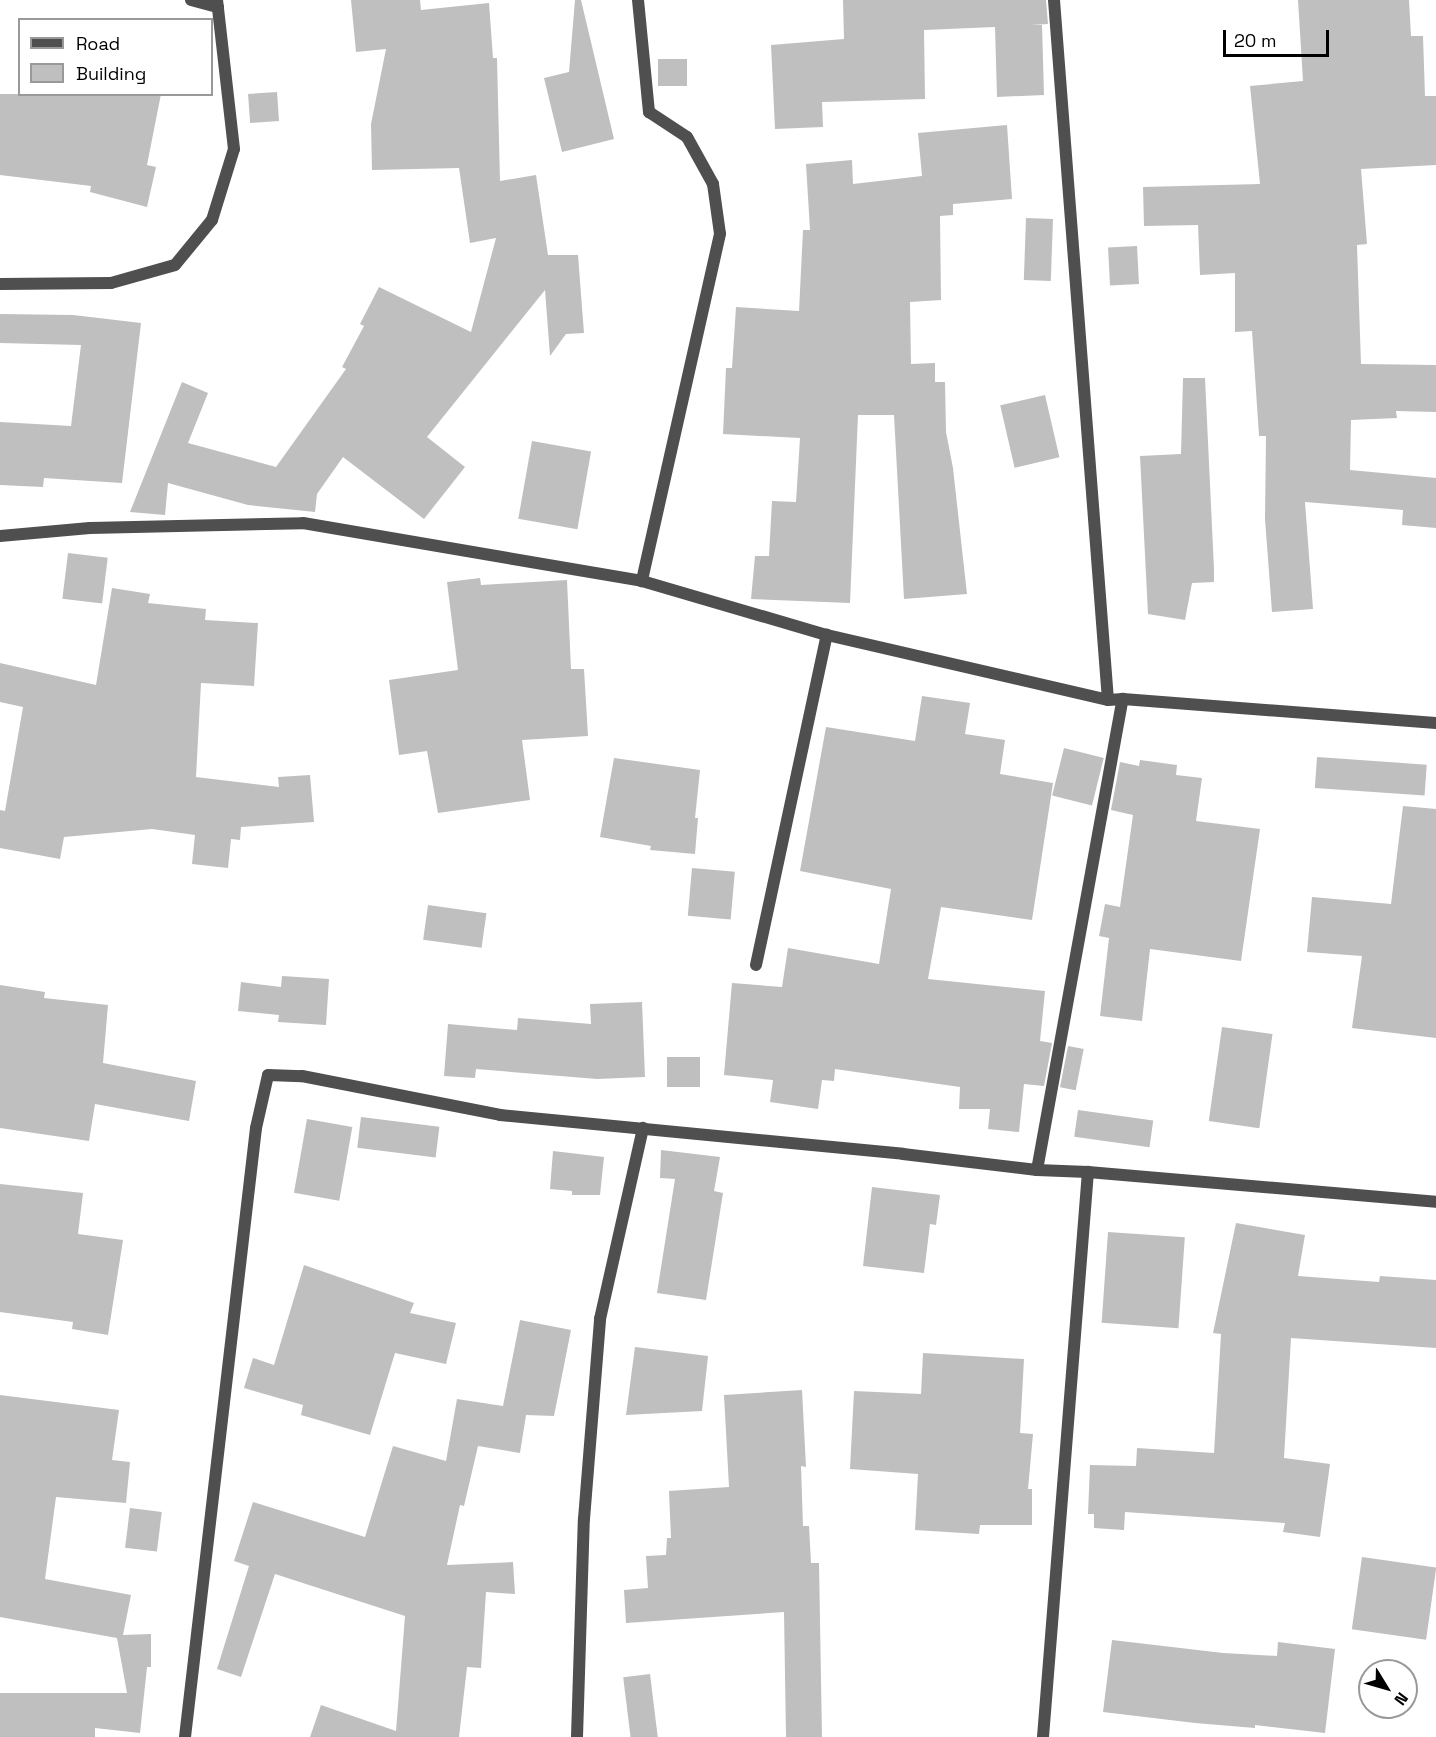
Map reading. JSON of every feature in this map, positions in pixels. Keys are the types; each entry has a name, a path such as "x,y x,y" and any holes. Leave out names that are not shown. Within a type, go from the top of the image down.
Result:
{"street":[{"path":"0,284 111,283 175,265 212,220 234,148 218,4 191,0"},
{"path":"638,0 650,112 687,137 713,184 720,234 642,581"},
{"path":"1054,0 1108,700"},
{"path":"0,536 90,528 303,523 642,581 827,635 1108,700 1123,699 1436,723"},
{"path":"756,965 827,635"},
{"path":"1036,1170 1123,699"},
{"path":"185,1737 256,1128 268,1075 302,1076 500,1115 903,1154 1036,1170 1088,1172 1436,1202"},
{"path":"577,1737 584,1519 600,1319 643,1128"},
{"path":"1043,1737 1088,1172"}],"building":[{"path":"351,0 420,0 421,10 489,3 493,58 497,58 500,181 536,175 548,255 578,255 584,333 566,334 550,356 545,290 427,437 465,467 424,519 343,457 317,494 315,512 248,505 168,483 165,515 130,512 182,382 208,393 188,443 276,467 346,369 342,367 364,326 360,324 379,287 471,332 496,238 470,243 459,168 372,170 371,124 386,49 356,52"},
{"path":"575,0 581,0 614,139 562,152 544,78 569,72"},
{"path":"843,0 1046,0 1048,24 1031,25 1042,25 1044,95 997,97 995,27 924,30 925,99 822,102 823,127 775,129 771,45 844,39"},
{"path":"1298,0 1409,0 1411,36 1423,36 1425,96 1436,96 1436,165 1361,169 1367,244 1357,245 1361,364 1436,365 1436,412 1396,411 1397,418 1351,420 1350,470 1436,478 1436,528 1402,525 1403,510 1305,502 1313,609 1272,612 1265,519 1266,436 1259,436 1252,331 1235,332 1235,273 1200,275 1198,225 1144,226 1143,187 1260,184 1250,86 1303,81"},
{"path":"658,59 687,59 687,86 658,86"},
{"path":"277,92 279,121 250,123 248,94"},
{"path":"0,94 161,96 147,165 156,167 147,207 90,192 91,186 0,175"},
{"path":"1007,125 1012,199 953,204 953,215 940,216 941,300 910,302 911,364 935,363 935,382 945,382 946,432 953,468 967,594 904,599 894,415 858,415 850,603 751,599 755,556 769,556 772,501 796,502 800,438 723,434 726,368 732,368 736,307 799,311 803,230 810,230 806,164 852,160 853,184 922,176 918,133"},
{"path":"1026,218 1053,219 1051,281 1024,280"},
{"path":"1137,246 1139,284 1110,285 1108,248"},
{"path":"0,314 73,315 141,323 122,483 44,478 43,487 0,485 0,422 71,426 81,345 0,343"},
{"path":"1183,378 1205,378 1214,569 1214,582 1192,583 1185,620 1148,614 1140,456 1181,454"},
{"path":"1045,395 1059,457 1015,468 1000,405"},
{"path":"532,441 591,451 577,529 518,519"},
{"path":"68,553 108,558 102,604 62,599"},
{"path":"480,578 481,585 567,580 571,669 584,669 588,736 522,740 530,800 438,813 427,751 399,755 389,680 458,670 447,582"},
{"path":"112,588 150,594 148,603 206,609 205,620 258,623 254,686 201,683 196,777 279,787 278,777 310,775 314,822 241,827 240,840 231,839 228,868 192,864 195,835 152,829 64,837 60,859 0,848 0,810 5,811 23,707 0,702 0,663 96,685"},
{"path":"922,696 970,703 965,734 1005,740 1000,774 1053,783 1032,920 941,907 928,979 1045,991 1040,1041 1052,1043 1044,1086 1024,1084 1019,1132 988,1129 990,1109 959,1109 960,1087 835,1069 834,1081 822,1080 818,1109 770,1102 773,1080 724,1075 732,983 782,987 788,948 879,964 891,889 800,871 826,727 915,741"},
{"path":"1064,748 1104,758 1092,805 1052,796"},
{"path":"1317,757 1427,765 1425,796 1315,788"},
{"path":"614,758 700,770 695,818 698,818 695,854 650,850 651,846 600,837"},
{"path":"1140,760 1177,765 1176,775 1202,778 1196,821 1260,829 1241,961 1150,949 1142,1021 1100,1016 1109,938 1099,936 1105,904 1120,907 1133,815 1111,810 1120,762 1139,766"},
{"path":"1403,806 1436,809 1436,1038 1352,1028 1362,956 1307,952 1312,897 1391,904"},
{"path":"692,868 735,872 731,920 688,916"},
{"path":"428,905 486,913 482,948 423,940"},
{"path":"282,976 329,979 326,1025 278,1022 279,1015 238,1011 241,982 281,987"},
{"path":"0,985 45,992 44,998 108,1005 103,1063 196,1081 189,1121 95,1104 89,1141 0,1128"},
{"path":"642,1002 645,1077 597,1079 476,1069 475,1078 444,1076 448,1024 517,1030 518,1018 591,1024 590,1004"},
{"path":"1222,1027 1273,1034 1259,1128 1209,1121"},
{"path":"1068,1046 1084,1049 1076,1090 1060,1087"},
{"path":"667,1057 700,1057 700,1087 667,1087"},
{"path":"1078,1110 1153,1121 1150,1147 1074,1137"},
{"path":"361,1117 439,1127 436,1157 357,1148"},
{"path":"307,1119 352,1127 339,1201 294,1193"},
{"path":"661,1150 720,1157 714,1191 723,1193 706,1300 657,1293 675,1179 660,1178"},
{"path":"553,1151 604,1157 600,1195 572,1195 572,1191 550,1189"},
{"path":"0,1184 83,1193 78,1234 123,1240 108,1335 72,1329 73,1322 0,1312"},
{"path":"872,1187 940,1195 936,1225 930,1224 924,1273 863,1266"},
{"path":"1236,1223 1305,1235 1298,1276 1379,1282 1380,1276 1436,1280 1436,1348 1291,1338 1284,1458 1330,1464 1320,1537 1283,1532 1285,1523 1125,1512 1124,1530 1094,1528 1094,1514 1088,1514 1090,1465 1136,1466 1137,1448 1214,1453 1221,1334 1213,1333"},
{"path":"1108,1232 1185,1237 1178,1328 1102,1323"},
{"path":"304,1265 414,1303 410,1313 456,1323 446,1364 395,1353 370,1435 301,1415 303,1405 244,1388 253,1358 274,1365"},
{"path":"520,1320 571,1330 554,1416 526,1415 520,1453 478,1446 464,1506 460,1505 447,1565 513,1562 515,1594 486,1592 481,1668 467,1667 459,1737 310,1737 321,1705 396,1731 405,1616 275,1574 241,1677 217,1669 249,1566 234,1561 253,1502 365,1537 393,1446 446,1461 457,1399 503,1406"},
{"path":"635,1347 708,1356 702,1411 626,1415"},
{"path":"923,1353 1024,1359 1020,1433 1033,1434 1028,1489 1032,1489 1032,1525 980,1525 979,1534 915,1530 918,1474 850,1469 854,1391 921,1394"},
{"path":"802,1390 806,1467 801,1466 803,1526 809,1526 811,1563 819,1563 822,1737 786,1737 784,1612 626,1623 624,1590 648,1588 646,1556 666,1555 667,1538 671,1538 669,1491 729,1487 724,1395"},
{"path":"0,1395 119,1410 112,1460 130,1462 126,1503 56,1497 45,1579 131,1595 123,1635 151,1634 151,1667 147,1667 140,1733 95,1728 95,1737 0,1737 0,1693 127,1693 117,1638 0,1617"},
{"path":"130,1508 162,1512 157,1552 125,1548"},
{"path":"1362,1557 1436,1567 1426,1640 1352,1629"},
{"path":"1112,1640 1223,1653 1277,1656 1278,1642 1335,1649 1325,1733 1255,1725 1255,1728 1195,1723 1103,1712"},
{"path":"650,1674 658,1737 631,1737 623,1677"}]}
